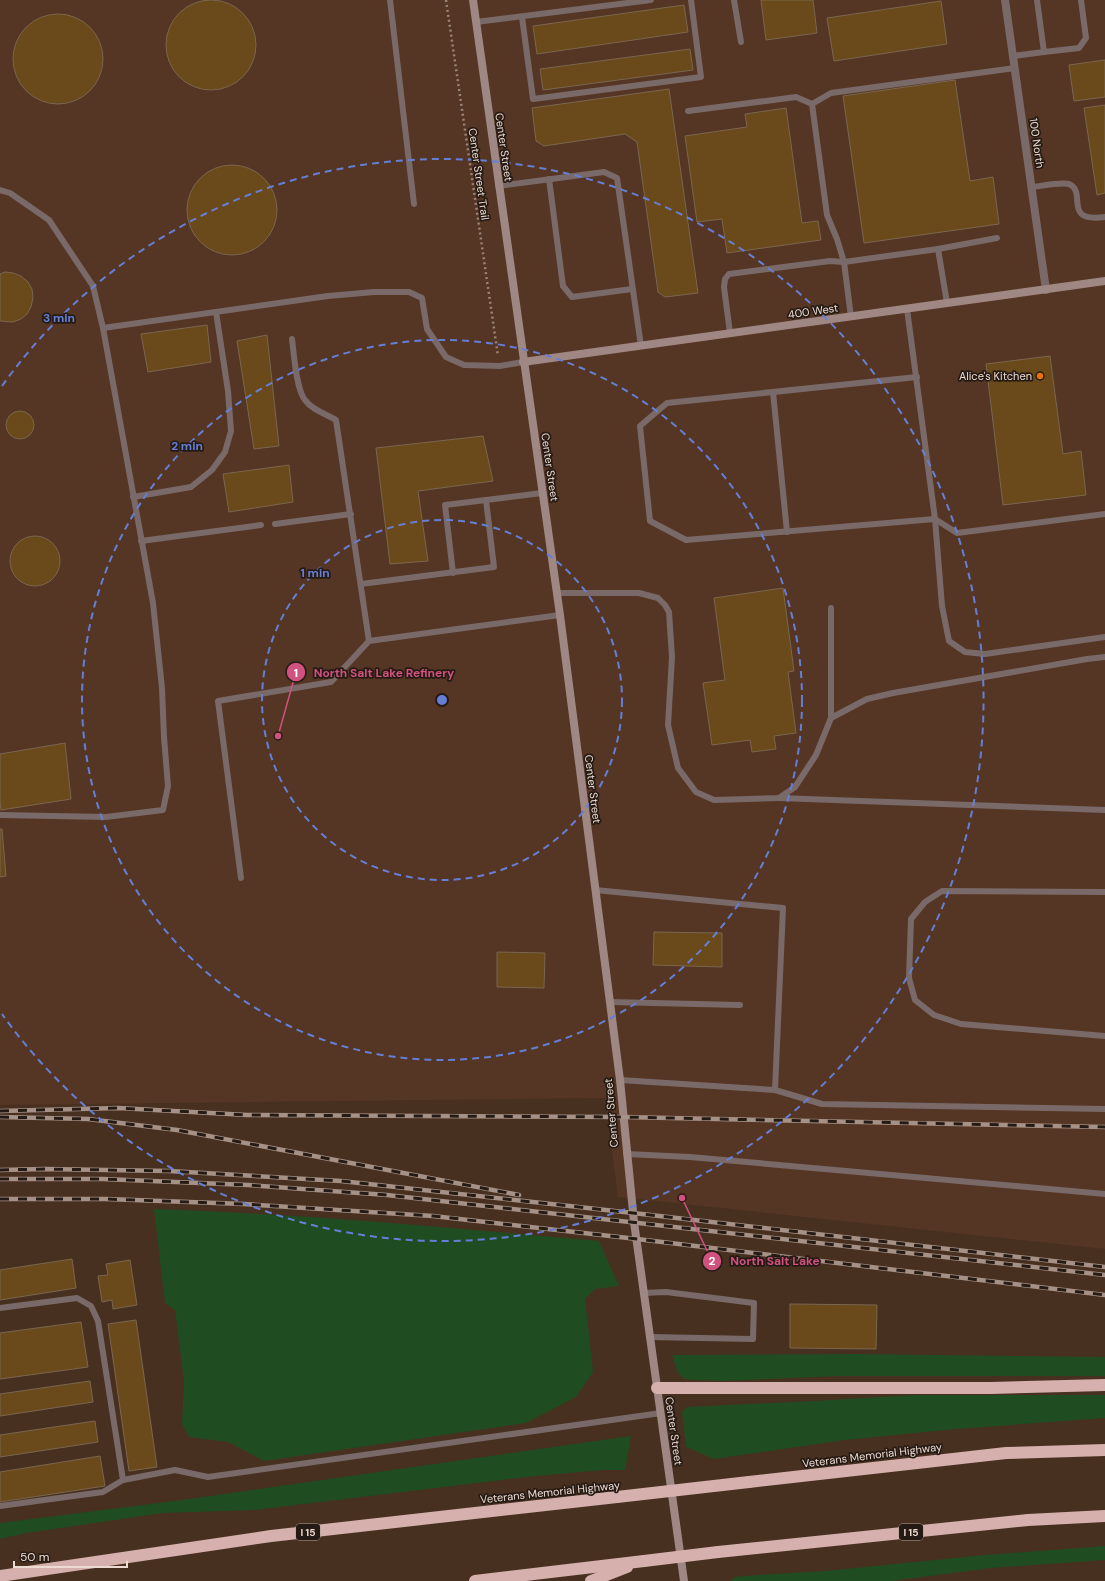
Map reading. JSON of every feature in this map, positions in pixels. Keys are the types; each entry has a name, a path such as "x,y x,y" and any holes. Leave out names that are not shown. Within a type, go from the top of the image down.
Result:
{"highway":[{"path":"657,1388 991,1388 1105,1385"},
{"name":"Veterans Memorial Highway","path":"0,1576 271,1536 1006,1453 1105,1450"},
{"name":"I 15","path":"476,1581 718,1552 1028,1520 1105,1516"},
{"path":"591,1581 644,1560"}],"main road":[{"name":"Center Street","path":"473,0 498,186 560,615 620,1080 626,1154 684,1581"},
{"name":"400 West","path":"524,362 1105,281"}],"street":[{"name":"100 North","path":"1005,0 1046,290"}],"lane":[{"path":"390,0 414,204"},
{"path":"476,22 651,0"},
{"path":"522,17 533,99 701,77 691,0"},
{"path":"734,0 741,42"},
{"path":"1037,0 1044,52"},
{"path":"1013,56 1079,48 1086,38 1081,0"},
{"path":"812,104 831,93 1015,68"},
{"path":"688,111 796,97 812,104"},
{"path":"812,104 827,215 838,239 844,262 850,317"},
{"path":"498,186 604,172 617,178 641,346"},
{"path":"549,179 563,286 572,297 632,289"},
{"path":"1032,187 1067,184 1072,186 1077,194 1078,210 1084,217 1094,219 1105,217"},
{"path":"0,190 10,193 49,220 93,286 103,328 153,603 162,688 168,786 163,810 106,817 0,815"},
{"path":"730,334 724,287 724,279 729,274 830,261 844,262 938,249 997,238"},
{"path":"938,249 947,303"},
{"path":"103,328 328,296 374,292 409,292 422,298 427,329 446,357 464,365 500,366 524,362"},
{"path":"907,309 917,377 934,519 942,606 949,641 965,652 986,654 1105,637"},
{"path":"134,497 191,487 212,470 225,452 231,431 228,391 216,312"},
{"path":"292,339 300,390 304,400 314,408 336,420 369,641"},
{"path":"917,377 667,403 640,426 650,521 686,540 934,519 957,533 1105,514"},
{"path":"773,392 787,532"},
{"path":"453,573 445,505 542,493"},
{"path":"361,584 494,567 486,500"},
{"path":"275,524 351,514"},
{"path":"142,541 261,525"},
{"path":"556,593 639,593 658,598 665,605 670,612 672,657 668,725 678,768 696,792 714,800 779,798 1105,810"},
{"path":"779,798 795,787 816,755 831,718 830,608"},
{"path":"241,878 218,701 332,682 369,641 560,615"},
{"path":"831,718 867,699 893,692 1086,659 1105,658"},
{"path":"595,890 783,908 775,1090"},
{"path":"1105,892 942,891 925,902 911,919 909,978 915,1000 934,1015 961,1024 1105,1036"},
{"path":"610,1002 740,1005"},
{"path":"620,1080 775,1090 822,1104 1105,1109"},
{"path":"626,1154 690,1157 1105,1194"},
{"path":"644,1293 666,1292 754,1303 754,1339 650,1337"},
{"path":"0,1308 77,1298 91,1306 98,1321 123,1480"},
{"path":"0,1506 103,1492 123,1480 175,1470 208,1476 660,1413"}],"path":[{"name":"Center Street Trail","path":"446,0 496,351"}],"shaded area":[{"path":"0,0 1105,0 1105,1249 618,1197 605,1098 0,1105"}],"green space":[{"path":"154,1209 266,1214 432,1226 599,1241 619,1286 595,1289 585,1299 593,1372 576,1397 526,1423 264,1461 228,1442 189,1437 182,1424 184,1381 175,1310 165,1303"},
{"path":"854,1354 1105,1357 1105,1376 839,1376 724,1381 694,1380 684,1379 678,1373 672,1355"},
{"path":"913,1395 1105,1395 1105,1418 956,1429 845,1440 714,1459 686,1447 682,1413 687,1407"},
{"path":"631,1436 625,1470 603,1470 536,1476 253,1510 163,1513 26,1533 0,1539 0,1523 182,1500"},
{"path":"1105,1546 1105,1560 991,1568 891,1581 730,1581 735,1577 825,1571 985,1555"}],"building":[{"path":"211,0 228,3 243,13 253,28 256,45 253,62 243,77 228,87 211,90 194,87 179,77 169,62 166,45 169,28 179,13 194,3"},
{"path":"761,0 813,0 817,33 766,40"},
{"path":"941,1 947,44 834,61 827,18"},
{"path":"684,5 688,32 537,54 533,26"},
{"path":"49,14 67,14 83,21 96,34 103,50 103,68 96,84 83,97 67,104 49,104 33,97 20,84 13,68 13,50 20,34 33,21"},
{"path":"690,49 693,70 543,90 540,69"},
{"path":"1105,60 1105,97 1074,101 1069,65"},
{"path":"955,80 970,181 993,177 999,224 864,243 843,96"},
{"path":"669,89 698,293 665,297 658,292 637,142 625,134 544,146 536,141 532,108"},
{"path":"1105,105 1105,193 1097,195 1084,108"},
{"path":"786,108 802,223 818,221 821,240 727,253 722,219 697,222 685,136 747,127 745,114"},
{"path":"223,165 241,165 257,172 270,185 277,201 277,219 270,235 257,248 241,255 223,255 207,248 194,235 187,219 187,201 194,185 207,172"},
{"path":"5,272 21,276 28,282 32,289 33,298 31,307 27,314 21,319 13,322 0,321 0,274"},
{"path":"207,325 211,362 148,372 141,334"},
{"path":"267,335 279,446 254,449 237,341"},
{"path":"1050,356 1063,454 1081,451 1086,495 1003,505 986,364"},
{"path":"20,411 30,415 34,425 30,435 20,439 10,435 6,425 10,415"},
{"path":"483,436 493,481 418,491 428,561 390,564 376,448"},
{"path":"289,465 293,502 229,512 223,474"},
{"path":"30,536 40,536 53,543 60,556 60,566 53,579 40,586 30,586 21,582 14,575 10,566 10,556 14,547 21,540"},
{"path":"783,588 794,671 788,672 796,733 774,736 776,749 752,752 750,740 712,745 703,683 725,680 714,598"},
{"path":"65,743 71,799 1,810 0,754"},
{"path":"0,829 2,829 6,876 0,877"},
{"path":"654,932 722,933 722,967 653,965"},
{"path":"497,952 545,953 544,988 497,987"},
{"path":"680,1196 684,1196 683,1201 679,1200"},
{"path":"72,1259 76,1288 0,1300 0,1270"},
{"path":"130,1260 137,1305 113,1309 112,1300 102,1302 98,1276 108,1275 106,1264"},
{"path":"790,1304 877,1305 876,1349 790,1348"},
{"path":"136,1320 157,1467 129,1471 108,1324"},
{"path":"81,1322 88,1367 0,1379 0,1333"},
{"path":"90,1381 93,1402 0,1416 0,1394"},
{"path":"95,1421 98,1442 0,1457 0,1435"},
{"path":"100,1456 105,1486 0,1502 0,1472"}],"railway":[{"path":"0,1111 118,1108 247,1115 623,1117 1105,1127"},
{"path":"0,1117 88,1119 177,1130 519,1195"},
{"path":"0,1170 45,1169 169,1171 341,1181 1105,1267"},
{"path":"0,1179 103,1179 248,1185 387,1195 1105,1275"},
{"path":"0,1199 106,1199 244,1204 433,1216 1105,1295"}],"place":[{"name":"Alice's Kitchen","path":"1040,376"},
{"name":"North Salt Lake Refinery","path":"278,736"},
{"name":"North Salt Lake","path":"682,1198"}]}
